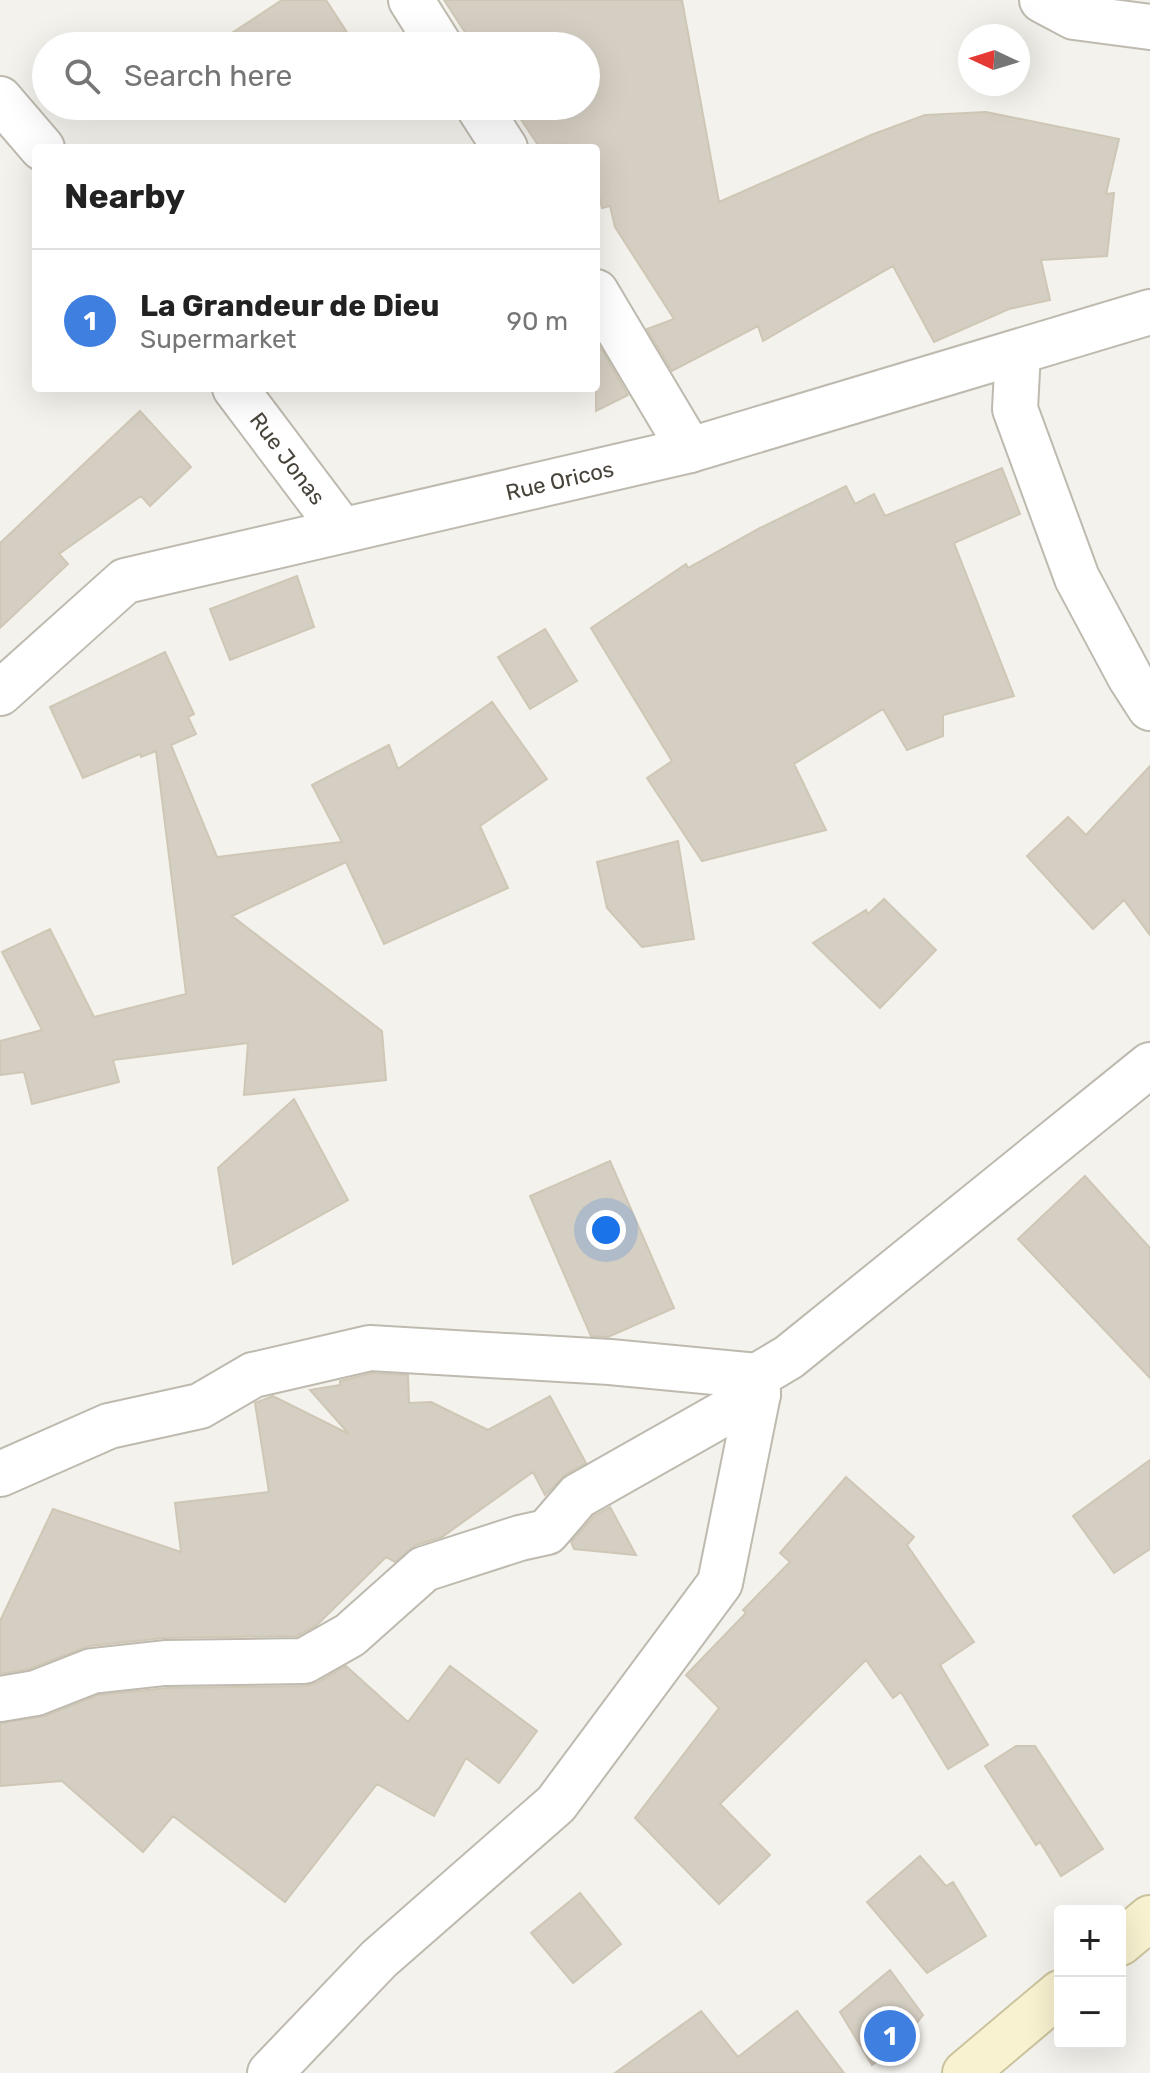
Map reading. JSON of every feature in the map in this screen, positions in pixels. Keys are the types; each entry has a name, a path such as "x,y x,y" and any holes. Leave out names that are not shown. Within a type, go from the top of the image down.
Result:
{"street":[{"path":"411,0 431,32"},
{"path":"1042,0 1074,17 1150,27"},
{"path":"0,99 39,144"},
{"path":"487,120 502,144"},
{"path":"600,299 690,450"},
{"name":"Rue Oricos","path":"0,693 125,581 690,450 1150,312"},
{"path":"1018,352 1015,409 1072,564 1130,677 1150,708"},
{"name":"Rue Jonas","path":"238,392 341,529"},
{"path":"0,1699 36,1693 92,1671 165,1663 304,1661 350,1635 424,1569 547,1532 578,1496 758,1385 1150,1065"},
{"path":"0,1474 109,1426 200,1406 253,1375 370,1348 610,1362 758,1385"},
{"path":"270,2073 379,1959 556,1804 720,1583 758,1385"},
{"path":"1126,1938 1150,1918"},
{"path":"965,2073 1054,1998"}],"building":[{"path":"282,0 326,0 347,32 233,32"},
{"path":"444,0 682,0 719,202 871,135 925,115 986,112 1119,139 1106,194 1114,193 1107,256 1041,260 1050,300 1009,309 934,342 893,266 763,341 758,326 672,371 647,329 674,319 615,227 610,206 602,208 600,144 537,144 521,120 600,120 600,32 465,32"},
{"path":"600,347 628,395 596,411 596,392 600,392"},
{"path":"140,411 191,467 150,506 141,496 59,554 68,564 0,628 0,543"},
{"path":"1002,468 1020,514 954,543 1014,696 943,715 943,736 907,750 883,709 794,764 826,830 702,861 647,778 672,761 591,628 686,564 688,568 846,486 855,504 874,494 885,516"},
{"path":"297,576 314,627 230,660 210,609"},
{"path":"545,629 577,681 530,709 498,657"},
{"path":"165,652 194,714 188,717 196,734 171,745 217,857 342,842 312,785 389,745 398,769 492,702 547,779 480,826 508,888 384,944 346,862 232,916 382,1031 386,1080 244,1095 248,1043 113,1060 119,1082 32,1104 24,1072 0,1075 0,1041 42,1030 2,952 50,929 94,1017 186,994 156,751 141,757 140,754 83,778 50,707"},
{"path":"1150,766 1150,935 1124,900 1093,929 1027,856 1068,817 1086,835"},
{"path":"678,841 694,939 642,947 607,908 597,862"},
{"path":"884,899 936,950 880,1008 813,943 866,910 868,914"},
{"path":"294,1099 348,1200 233,1264 218,1168"},
{"path":"610,1161 674,1308 608,1337 591,1336 530,1196"},
{"path":"1085,1176 1150,1248 1150,1378 1018,1239"},
{"path":"372,1373 408,1375 409,1403 431,1402 488,1430 550,1396 586,1463 565,1475 545,1495 533,1472 442,1537 416,1545 395,1562 386,1557 317,1625 297,1636 164,1638 89,1646 29,1669 0,1674 0,1621 53,1509 181,1552 175,1503 269,1492 255,1403 273,1396 349,1434 310,1390 340,1385 340,1381"},
{"path":"1150,1460 1150,1549 1114,1573 1073,1516"},
{"path":"846,1477 914,1537 907,1545 974,1642 940,1665 988,1745 948,1769 901,1692 893,1698 866,1660 720,1804 770,1855 719,1904 635,1818 719,1708 686,1675 790,1562 780,1553"},
{"path":"610,1507 636,1555 574,1549 571,1542 594,1516"},
{"path":"346,1666 408,1722 450,1666 537,1731 499,1783 466,1758 434,1816 377,1784 285,1902 173,1816 143,1852 62,1781 0,1786 0,1723 45,1716 98,1695 167,1688 305,1686"},
{"path":"1016,1746 1035,1746 1103,1849 1061,1876 1040,1842 1036,1845 985,1766"},
{"path":"920,1856 946,1886 953,1882 986,1936 927,1973 867,1902"},
{"path":"580,1893 621,1944 573,1983 531,1933"},
{"path":"890,1970 923,2015 898,2047 872,2065 840,2012"},
{"path":"701,2011 738,2057 797,2011 844,2073 615,2073"}],"place":[{"name":"La Grandeur de Dieu","path":"890,2036"}]}
